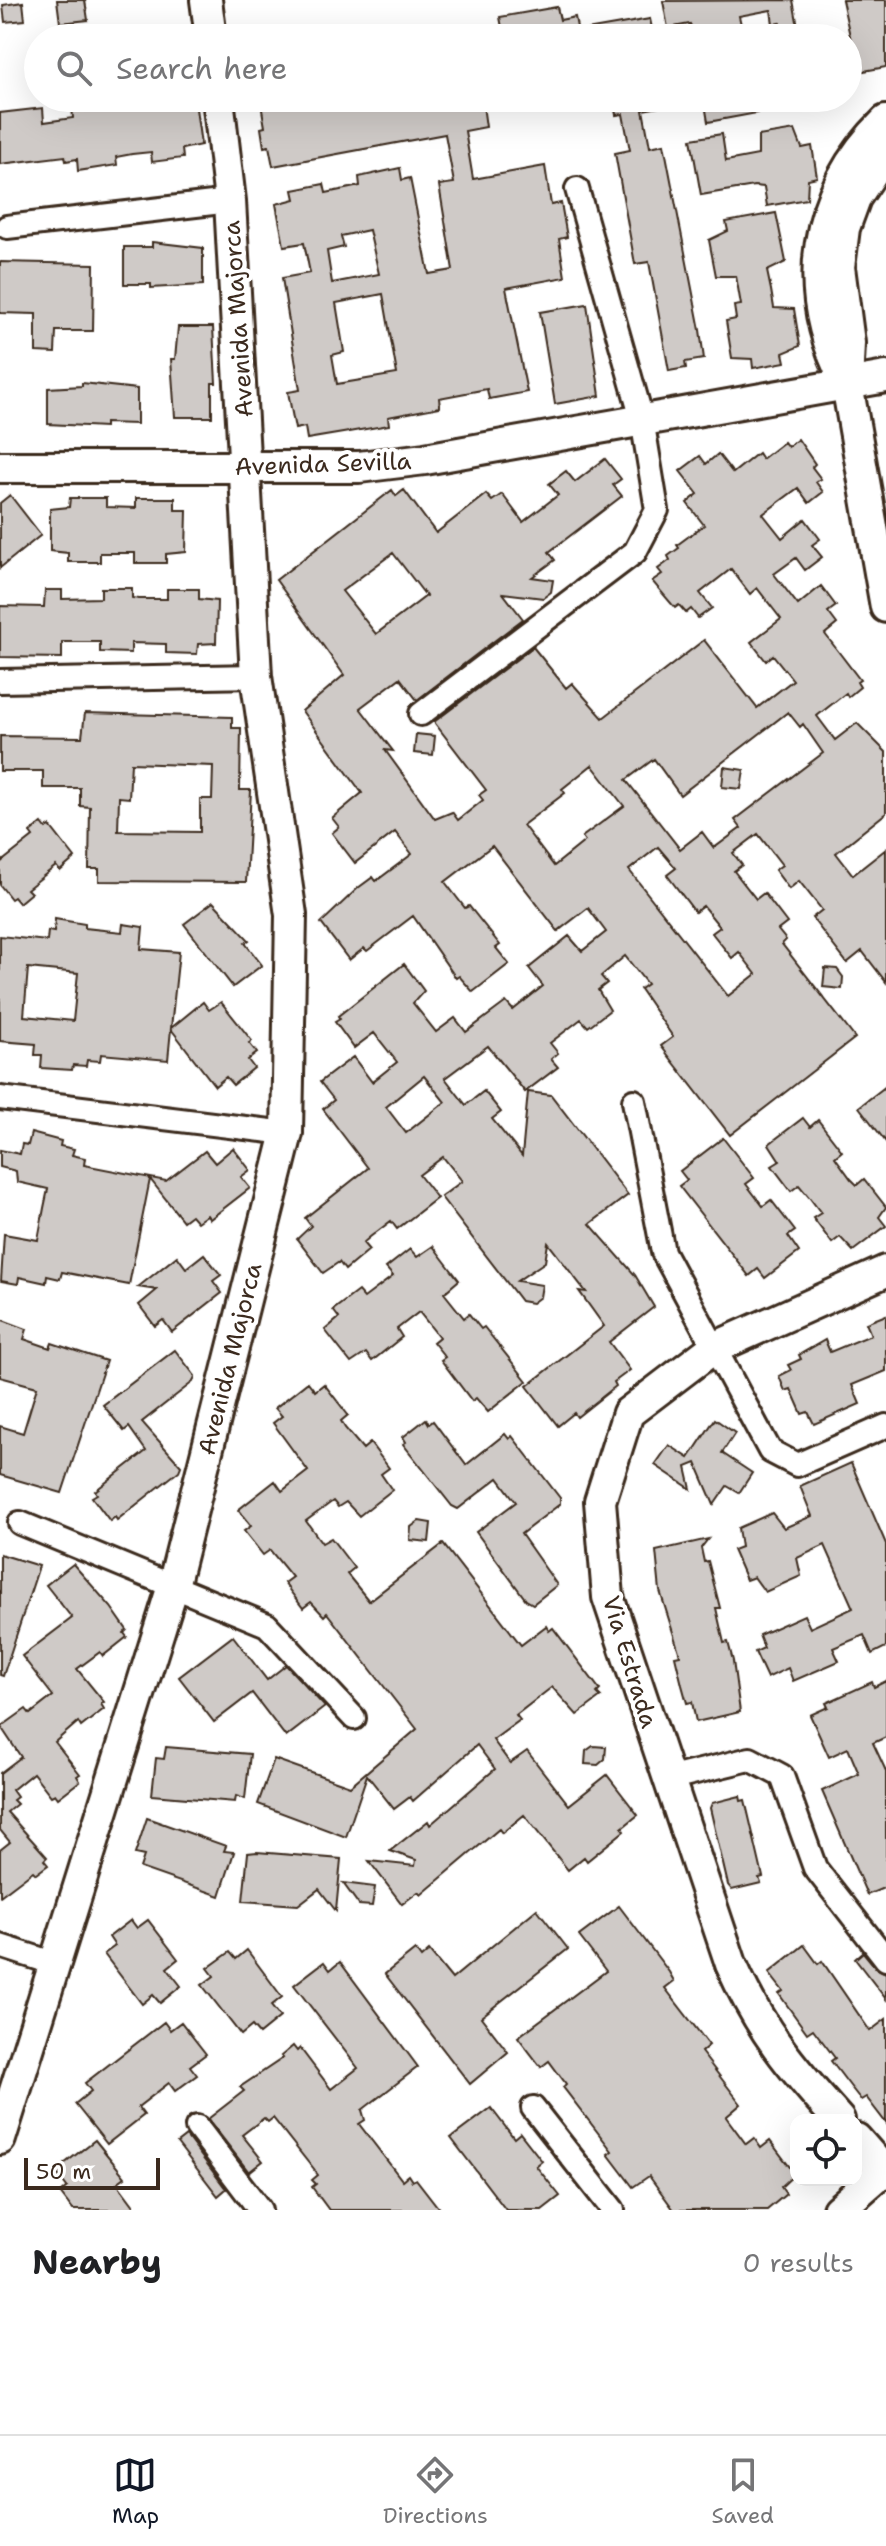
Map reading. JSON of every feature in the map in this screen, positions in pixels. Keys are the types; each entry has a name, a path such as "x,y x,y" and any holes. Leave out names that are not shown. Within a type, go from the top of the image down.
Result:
{"street":[{"path":"206,0 209,24"},
{"name":"Avenida Majorca","path":"0,2139 173,1586 287,1133 291,915 256,676 230,201 220,112"},
{"path":"847,384 828,347 823,327 817,273 821,243 839,184 854,158 886,121"},
{"path":"886,152 855,198 844,228 839,267 849,343 847,384 886,607"},
{"path":"421,714 635,552 657,510 642,419 577,189"},
{"name":"Avenida Majorca","path":"7,227 230,201"},
{"name":"Avenida Sevilla","path":"0,467 359,467 425,459 886,377"},
{"path":"0,681 256,676"},
{"path":"0,1098 287,1133"},
{"path":"634,1101 663,1252 712,1349 770,1451 797,1465 886,1426"},
{"name":"Via Estrada","path":"834,2114 791,2067 753,2014 731,1964 608,1597 600,1501 628,1413 712,1349 886,1271"},
{"path":"20,1523 267,1625 354,1718"},
{"path":"667,1779 750,1759 782,1776 815,1868 886,1959"},
{"path":"0,1946 56,1964"},
{"path":"533,2108 613,2210"},
{"path":"197,2127 260,2210"},
{"path":"838,2210 885,2172 862,2146"}],"building":[{"path":"57,0 85,0 88,20 60,23"},
{"path":"793,0 798,24 773,24 771,10 739,16 741,24 667,24 663,1"},
{"path":"842,0 886,0 886,67 862,71 862,24 847,24"},
{"path":"23,2 25,20 5,22 3,5"},
{"path":"557,7 560,20 575,17 576,24 501,24 500,17"},
{"path":"650,19 651,24 621,24"},
{"path":"43,112 44,122 73,118 72,112 196,112 201,145 182,149 183,158 152,162 151,152 132,154 116,157 117,165 78,171 77,159 66,161 65,156 0,164 0,113"},
{"path":"262,112 484,112 486,127 465,131 473,179 545,166 551,205 561,203 567,237 559,239 565,277 506,288 527,392 489,399 487,389 439,398 440,407 388,417 389,425 307,439 305,427 295,429 288,392 300,390 282,278 310,273 304,243 284,246 276,204 295,199 293,190 324,184 326,193 360,186 359,177 400,168 402,180 410,178 429,274 453,270 439,185 454,183 445,134 273,166 269,146 264,147 261,128 265,127","holes":["369,230 379,274 332,283 327,251 344,247 341,236","383,294 397,374 337,384 332,355 344,352 336,303"]},
{"path":"615,112 643,112 650,147 664,144 704,359 685,362 686,368 669,371 649,262 635,264 615,153 630,150 623,114 616,115"},
{"path":"706,112 757,113 708,122"},
{"path":"795,130 802,148 812,146 817,177 808,179 807,199 767,206 764,187 754,186 701,195 691,139 722,134 726,161 758,155 758,136"},
{"path":"776,213 786,262 767,271 774,308 794,309 800,346 783,353 785,362 753,368 752,359 732,358 726,321 736,319 734,306 741,305 736,276 716,276 709,240 728,231 726,222"},
{"path":"152,242 203,248 203,285 151,288 151,284 124,284 124,247 152,247"},
{"path":"0,262 94,264 93,331 56,331 55,353 36,352 36,314 0,313"},
{"path":"587,304 600,396 555,404 540,312"},
{"path":"178,327 213,327 216,383 212,383 212,417 175,417 171,359 175,359"},
{"path":"82,383 137,389 137,424 105,423 105,427 48,424 48,388 82,386"},
{"path":"798,439 815,464 812,467 821,479 816,482 823,492 809,503 798,488 763,514 782,538 805,519 820,539 812,545 822,557 805,570 796,558 774,574 798,605 821,586 836,606 828,612 837,624 825,634 860,680 857,682 860,687 848,697 846,693 817,716 835,740 857,723 886,752 886,813 836,853 853,875 886,849 886,982 862,951 847,963 812,918 822,910 799,881 789,889 775,870 782,865 758,834 733,853 742,865 734,871 756,899 764,893 787,923 778,930 786,940 782,944 855,1038 796,1084 730,1135 661,1046 673,1037 640,989 647,984 625,956 601,976 607,983 598,990 610,1010 588,1027 581,1019 550,1043 558,1053 551,1059 558,1067 525,1092 488,1046 445,1078 466,1105 484,1091 501,1112 492,1119 522,1156 528,1092 551,1095 628,1195 590,1224 635,1275 654,1307 609,1342 630,1370 614,1382 616,1386 577,1417 574,1413 558,1426 527,1386 604,1326 579,1291 586,1292 548,1243 545,1262 517,1281 542,1285 540,1297 532,1303 521,1301 441,1197 462,1181 443,1157 419,1175 437,1198 397,1229 391,1221 370,1237 363,1243 369,1250 345,1270 339,1262 323,1273 297,1239 311,1226 305,1218 368,1168 323,1109 334,1100 320,1082 353,1057 372,1082 397,1062 374,1033 354,1048 335,1022 340,1019 338,1016 404,964 424,991 413,1003 436,1032 455,1018 466,1032 506,1002 513,1010 543,986 529,968 569,936 582,951 606,932 588,908 558,931 492,846 445,882 500,945 496,948 509,964 473,992 459,976 456,978 413,916 367,951 364,948 349,960 321,923 358,888 373,877 376,881 412,854 395,832 355,863 332,833 339,827 332,818 362,793 302,711 344,675 276,580 392,490 396,496 404,490 436,533 486,494 492,501 502,494 523,522 558,495 549,484 566,471 575,482 605,459 621,479 613,485 622,496 549,552 555,560 532,577 553,580 551,592 543,598 503,593 523,619 417,700 400,678 360,708 393,751 385,750 435,819 452,812 458,820 483,800 479,795 486,790 434,722 533,647 566,688 572,683 603,718 704,640 757,708 793,680 773,655 766,661 751,642 781,619 757,588 750,594 731,569 700,593 712,608 698,618 691,609 686,613 679,605 675,608 652,581 662,574 658,569 670,560 668,556 679,548 677,545 704,525 687,503 698,494 680,471 700,456 706,464 718,454 733,473 758,453 762,459 784,442 788,447","holes":["393,553 426,596 376,634 342,591","788,712 800,727 803,724 823,753 735,820 741,828 714,848 702,832 680,849 626,780 654,759 680,795","592,765 624,806 582,837 585,841 554,866 523,825 565,793 562,789","658,847 676,868 667,875 695,912 703,906 720,927 712,933 732,958 739,952 756,974 728,996 629,870","424,1076 445,1102 406,1133 386,1107"]},
{"path":"10,495 41,535 0,568 0,503"},
{"path":"70,498 106,498 106,507 136,508 136,498 175,498 175,510 187,510 186,552 166,554 166,563 135,563 135,553 100,553 100,562 68,562 68,553 50,551 50,509 69,507"},
{"path":"101,588 132,588 132,598 139,599 167,599 167,589 199,589 199,599 217,601 216,643 198,644 197,654 166,653 166,644 131,643 131,653 100,652 100,642 62,642 62,658 0,657 0,606 44,607 45,590 62,590 62,599 101,598"},
{"path":"85,713 232,717 232,728 241,728 240,790 251,790 246,882 99,881 99,869 89,869 90,807 80,806 80,788 43,788 43,771 0,771 0,736 82,737","holes":["131,763 213,766 212,799 200,799 200,832 118,831 119,797 129,798"]},
{"path":"416,734 435,736 433,755 414,753"},
{"path":"724,767 744,770 741,789 722,787"},
{"path":"42,823 46,828 50,826 75,858 60,871 56,866 27,889 31,893 19,903 14,897 11,899 0,885 0,863 33,837 30,833"},
{"path":"213,902 249,940 245,943 262,965 233,987 184,924"},
{"path":"55,919 85,924 85,928 122,932 123,924 143,927 141,949 179,952 171,1028 203,1002 209,1010 221,1002 252,1041 249,1043 257,1053 248,1060 254,1068 233,1085 226,1077 215,1086 171,1029 168,1060 101,1054 100,1061 87,1060 86,1066 73,1065 72,1070 41,1068 42,1055 35,1055 36,1044 0,1041 0,936 47,941 48,931 54,932","holes":["28,968 78,973 73,1021 24,1016"]},
{"path":"825,968 837,969 843,977 842,989 823,987"},
{"path":"886,1086 886,1142 859,1107"},
{"path":"803,1118 810,1127 818,1120 842,1151 835,1157 851,1179 857,1185 864,1179 886,1207 879,1217 886,1226 853,1251 840,1237 832,1243 813,1218 821,1213 809,1197 799,1185 791,1191 772,1166 780,1161 769,1144"},
{"path":"31,1133 61,1141 60,1146 74,1149 72,1155 85,1158 84,1165 166,1181 205,1151 215,1163 233,1148 250,1170 241,1177 250,1188 210,1219 207,1215 197,1222 191,1215 183,1221 150,1179 129,1285 62,1272 60,1279 47,1276 46,1283 19,1277 18,1284 1,1281 4,1234 38,1240 48,1189 17,1182 16,1171 0,1167 0,1150 20,1154 22,1144 28,1145"},
{"path":"723,1138 754,1178 746,1184 763,1206 771,1200 795,1231 788,1236 799,1252 765,1278 758,1269 749,1276 679,1186 687,1180 680,1171"},
{"path":"433,1246 459,1280 444,1293 464,1318 469,1314 481,1329 484,1327 527,1381 488,1412 476,1398 472,1401 441,1360 445,1357 433,1342 439,1337 419,1312 397,1329 402,1337 372,1361 366,1353 351,1363 325,1330 339,1318 333,1310 358,1291 364,1298 393,1276 386,1268 410,1249 417,1257"},
{"path":"204,1254 221,1275 213,1281 222,1293 172,1332 163,1320 155,1326 139,1305 157,1290 138,1287 177,1256 186,1268"},
{"path":"886,1315 886,1371 852,1385 860,1404 814,1424 808,1412 802,1414 791,1389 785,1391 779,1376 791,1370 788,1365 801,1359 799,1355 825,1340 830,1352 871,1335 866,1323"},
{"path":"0,1319 27,1329 24,1339 50,1348 52,1343 106,1361 62,1493 0,1475 0,1426 23,1433 37,1387 0,1377"},
{"path":"175,1350 195,1376 193,1382 142,1422 181,1466 179,1471 117,1520 115,1517 110,1521 92,1497 97,1494 95,1491 146,1451 129,1427 124,1431 103,1405"},
{"path":"308,1382 315,1391 324,1384 348,1415 341,1421 345,1428 363,1449 370,1443 389,1468 381,1474 392,1490 359,1516 346,1502 338,1507 333,1501 306,1521 322,1543 331,1538 354,1568 347,1574 369,1601 443,1544 521,1645 546,1626 549,1631 553,1628 600,1690 597,1693 601,1697 577,1715 552,1687 516,1715 520,1720 493,1740 510,1763 527,1751 569,1805 607,1775 638,1815 622,1828 624,1831 587,1861 584,1857 568,1870 524,1815 502,1833 499,1829 421,1895 418,1892 402,1904 369,1861 415,1866 416,1860 390,1851 428,1821 430,1825 495,1769 477,1745 413,1801 410,1797 394,1809 367,1775 346,1837 258,1804 274,1759 350,1786 417,1729 327,1613 324,1616 311,1602 303,1608 284,1583 292,1577 270,1550 263,1555 244,1531 251,1526 238,1510 275,1481 282,1491 308,1471 273,1423 282,1416 275,1408"},
{"path":"426,1419 429,1424 433,1421 466,1465 505,1434 509,1439 512,1436 560,1498 560,1504 521,1534 557,1585 533,1604 526,1600 476,1532 516,1502 498,1478 458,1509 452,1506 403,1444 406,1442 403,1437"},
{"path":"715,1419 735,1433 722,1453 752,1473 739,1493 727,1486 714,1505 696,1463 686,1467 691,1489 655,1465 669,1445 689,1458"},
{"path":"851,1463 886,1544 886,1647 872,1654 864,1635 833,1648 839,1661 793,1681 788,1668 767,1678 755,1652 764,1648 759,1635 804,1615 810,1628 853,1608 825,1545 797,1558 801,1576 765,1592 754,1577 746,1580 733,1550 741,1547 738,1528 772,1513 784,1528 812,1516 800,1486"},
{"path":"419,1521 431,1523 429,1542 410,1540 411,1527"},
{"path":"708,1539 701,1548 704,1562 708,1561 720,1608 716,1608 724,1643 728,1642 733,1661 740,1712 696,1722 692,1702 687,1703 675,1656 680,1655 660,1591 656,1551"},
{"path":"0,1554 39,1566 3,1676 0,1675"},
{"path":"73,1564 111,1607 127,1630 124,1633 127,1637 103,1656 100,1652 77,1669 104,1702 101,1704 104,1709 81,1727 78,1722 55,1742 80,1774 77,1776 80,1781 58,1798 55,1794 51,1796 33,1773 12,1790 17,1797 13,1800 17,1804 7,1812 47,1857 44,1860 48,1865 36,1874 33,1871 0,1896 0,1850 10,1842 0,1830 0,1773 21,1757 1,1727 26,1709 30,1714 53,1696 22,1656 72,1618 46,1585"},
{"path":"233,1636 267,1680 286,1665 325,1707 286,1737 252,1693 214,1722 179,1677"},
{"path":"886,1681 886,1737 873,1743 886,1771 886,1887 867,1895 822,1791 859,1774 848,1748 829,1757 810,1715 828,1707 826,1703 872,1682 874,1687"},
{"path":"593,1746 606,1747 605,1759 598,1765 585,1764 586,1751"},
{"path":"166,1747 250,1754 245,1799 236,1796 235,1802 152,1795 156,1758 164,1759"},
{"path":"740,1796 741,1801 745,1800 763,1877 759,1878 761,1883 732,1890 728,1885 710,1808 712,1803"},
{"path":"147,1818 226,1846 224,1851 234,1852 220,1896 140,1868 144,1856 135,1854"},
{"path":"248,1853 341,1859 336,1911 319,1889 298,1905 243,1901"},
{"path":"343,1883 375,1887 372,1906 359,1905"},
{"path":"619,1906 669,1972 674,1981 665,1988 709,2045 701,2052 741,2104 726,2117 746,2144 754,2138 761,2148 770,2141 790,2167 790,2179 781,2187 786,2194 767,2210 674,2210 649,2176 633,2187 608,2154 612,2151 563,2087 566,2084 549,2061 541,2067 518,2037 606,1971 579,1936"},
{"path":"537,1909 568,1949 481,2017 508,2052 470,2084 385,1974 415,1950 421,1958 429,1951 452,1979"},
{"path":"131,1920 137,1928 148,1920 178,1959 167,1968 181,1986 160,2003 153,1995 142,2004 104,1954 115,1946 109,1937"},
{"path":"804,1945 818,1964 822,1961 870,2031 886,2019 886,2123 866,2097 861,2100 850,2086 831,2061 835,2058 813,2029 807,2033 779,1994 783,1991 769,1973"},
{"path":"247,1950 282,1997 271,2006 280,2017 259,2034 252,2026 241,2035 202,1985 214,1976 208,1968 230,1952 236,1959"},
{"path":"863,1952 876,1968 886,1973 886,1999 855,1959"},
{"path":"324,1962 330,1970 340,1962 418,2067 362,2110 365,2120 359,2124 402,2180 408,2175 412,2181 416,2179 440,2210 329,2210 312,2187 316,2184 312,2180 318,2175 273,2118 268,2122 264,2118 242,2135 263,2161 249,2172 208,2119 244,2091 240,2087 283,2058 281,2056 293,2046 297,2051 300,2048 331,2089 358,2068 294,1985"},
{"path":"164,2022 170,2030 181,2022 206,2054 190,2066 197,2075 175,2091 169,2083 138,2107 144,2115 107,2144 75,2104 91,2091 85,2083"},
{"path":"491,2108 514,2138 520,2133 542,2161 536,2166 560,2196 542,2210 506,2210 451,2138"},
{"path":"186,2136 226,2189 218,2196 177,2143"},
{"path":"95,2140 125,2177 117,2183 137,2210 73,2210 60,2193 67,2187 55,2171"}]}
